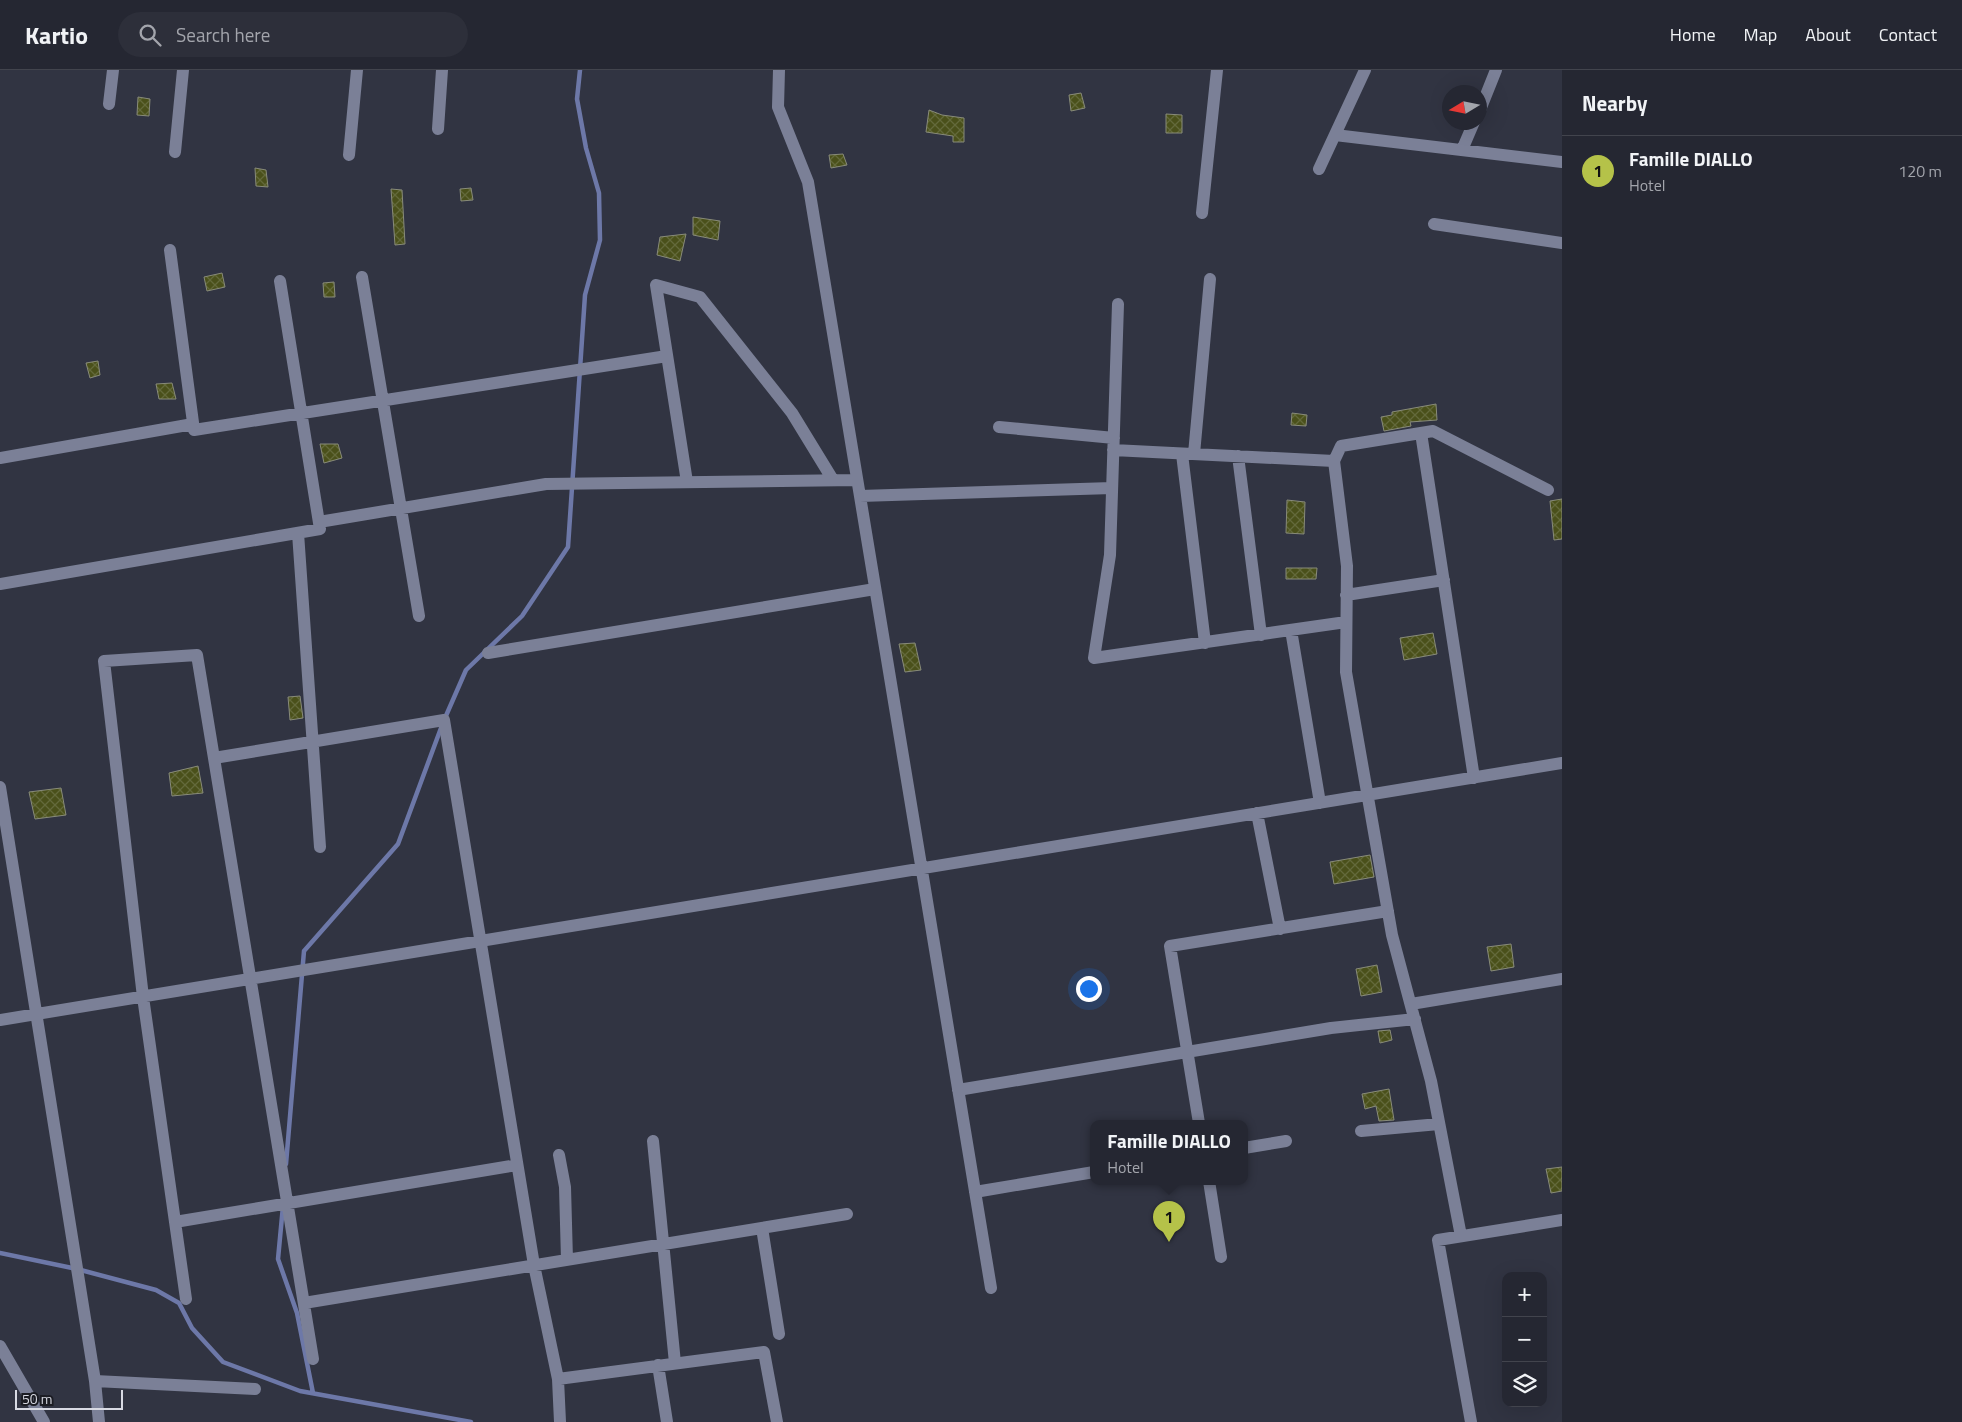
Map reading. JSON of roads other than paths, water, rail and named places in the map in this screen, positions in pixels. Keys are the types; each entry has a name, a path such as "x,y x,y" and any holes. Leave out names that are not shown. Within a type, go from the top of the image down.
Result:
{"street":[{"path":"109,104 113,70"},
{"path":"175,152 183,70"},
{"path":"349,155 357,70"},
{"path":"438,128 442,70"},
{"path":"779,70 778,107 808,182 990,1288"},
{"path":"1202,214 1217,70"},
{"path":"1319,169 1365,70"},
{"path":"1487,92 1496,70"},
{"path":"1462,150 1471,130"},
{"path":"1335,134 1562,162"},
{"path":"1434,224 1562,243"},
{"path":"170,250 194,430 667,356"},
{"path":"362,276 419,616"},
{"path":"1205,643 1188,454 1210,279"},
{"path":"0,584 320,529 280,281"},
{"path":"687,482 656,285 700,297 792,413 833,480"},
{"path":"1118,304 1110,555 1094,658 1346,622"},
{"path":"0,458 193,424"},
{"path":"999,427 1188,454 1334,461"},
{"path":"1461,1236 1439,1124 1388,911 1346,672 1347,566 1334,461 1341,446 1433,430 1548,490"},
{"path":"1421,432 1474,778"},
{"path":"1238,456 1261,635"},
{"path":"319,522 546,484 857,480"},
{"path":"860,496 1112,488"},
{"path":"298,533 320,847"},
{"path":"1346,595 1444,580"},
{"path":"488,652 875,589"},
{"path":"1291,630 1320,803"},
{"path":"186,1299 143,997 104,661 197,655 313,1359"},
{"path":"214,758 444,720 534,1265 558,1378 560,1422"},
{"path":"0,1020 1562,763"},
{"path":"0,788 96,1381 98,1422"},
{"path":"1257,814 1280,928"},
{"path":"1199,1120 1170,946 1388,911"},
{"path":"1411,1004 1562,979"},
{"path":"958,1090 1331,1028 1415,1019"},
{"path":"1361,1131 1439,1124"},
{"path":"653,1141 675,1363"},
{"path":"1248,1147 1286,1141"},
{"path":"560,1156 565,1187 567,1260"},
{"path":"175,1222 517,1165"},
{"path":"975,1192 1090,1173"},
{"path":"1210,1185 1221,1257"},
{"path":"304,1303 847,1214"},
{"path":"1471,1422 1438,1240 1562,1220"},
{"path":"762,1228 779,1334"},
{"path":"0,1346 44,1422"},
{"path":"558,1378 764,1352 777,1422"},
{"path":"658,1366 667,1422"},
{"path":"96,1381 255,1389"}],"waterway":[{"path":"445,718 466,670 522,616 568,547 585,295 600,240 599,193 586,148 577,99 580,70"},
{"path":"286,1164 304,951 398,844 441,728"},
{"path":"283,1206 278,1259 297,1313 313,1393"},
{"path":"0,1253 77,1269 156,1290 179,1303 192,1328 223,1362 300,1391 471,1422"}],"place":[{"name":"Famille DIALLO","path":"1169,1242"}]}
